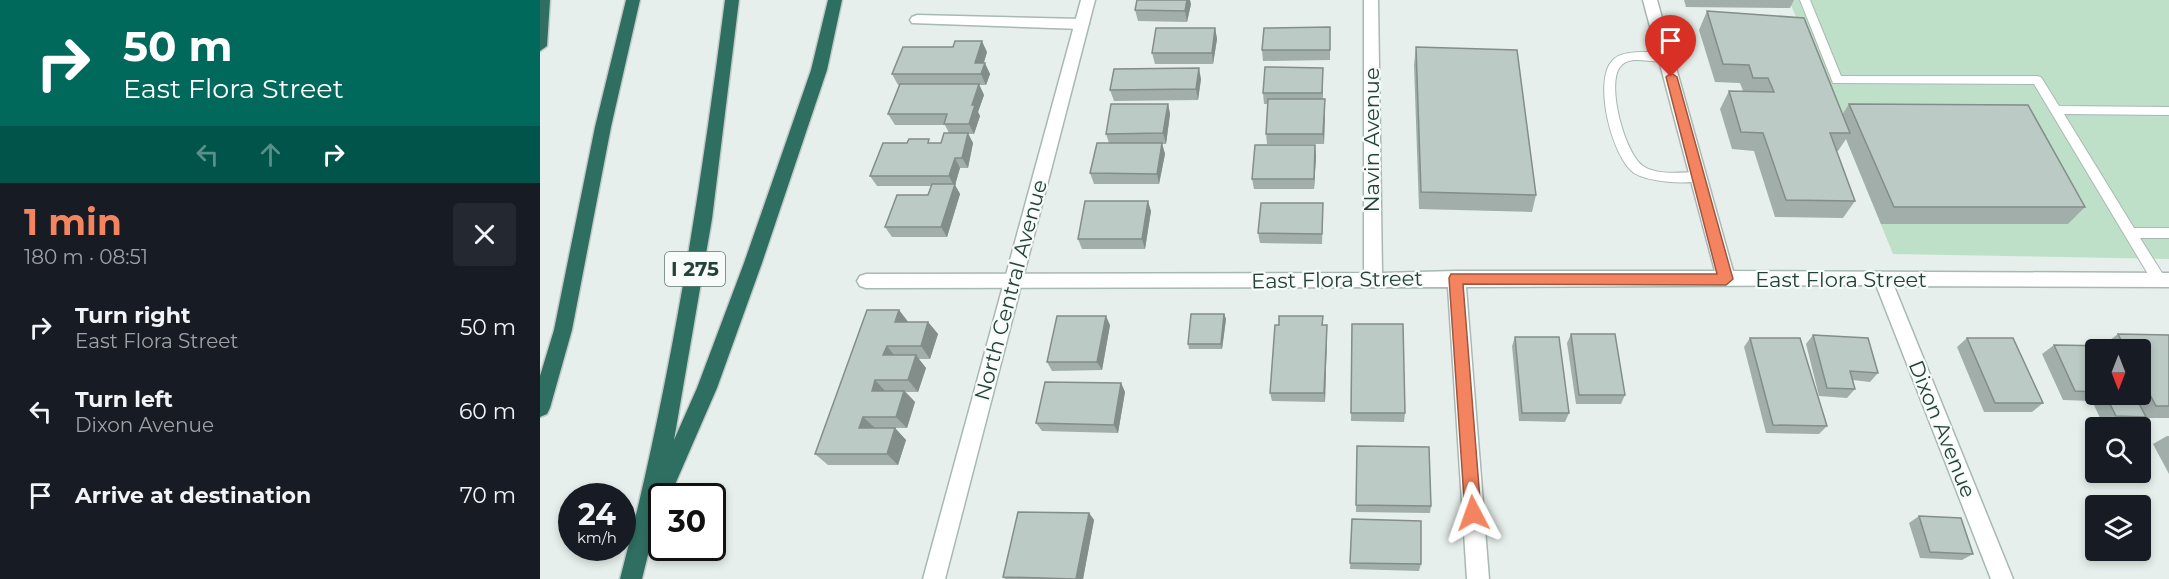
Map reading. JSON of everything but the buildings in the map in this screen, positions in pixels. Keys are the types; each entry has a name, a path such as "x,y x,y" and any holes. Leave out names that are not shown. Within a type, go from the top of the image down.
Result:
{"highway":[{"path":"540,46 543,0"},
{"path":"540,408 563,330 603,127 633,0"},
{"name":"I 275","path":"631,579 643,535 686,329 716,137 732,0"},
{"path":"643,535 707,388 753,263 819,70 835,0"}],"street":[{"name":"North Central Avenue","path":"934,579 1088,0"},
{"name":"Navin Avenue","path":"1371,0 1373,280"},
{"path":"1650,0 1726,279"},
{"path":"917,20 1082,24"},
{"path":"1456,278 1479,579"},
{"name":"East Flora Street","path":"866,281 1456,278 2164,280"},
{"name":"Dixon Avenue","path":"1883,280 2002,579"}],"lane":[{"path":"1805,0 1837,80 2037,80 2130,233 2164,280"},
{"path":"1666,57 1623,58 1615,64 1608,78 1611,104 1626,157 1637,169 1651,174 1698,177"},
{"path":"2055,110 2169,111"},
{"path":"2130,233 2169,233"}],"green space":[{"path":"1789,0 2169,0 2169,259 1893,254"}],"route":[{"path":"1473,513 1456,278 1726,279 1671,77"}]}
